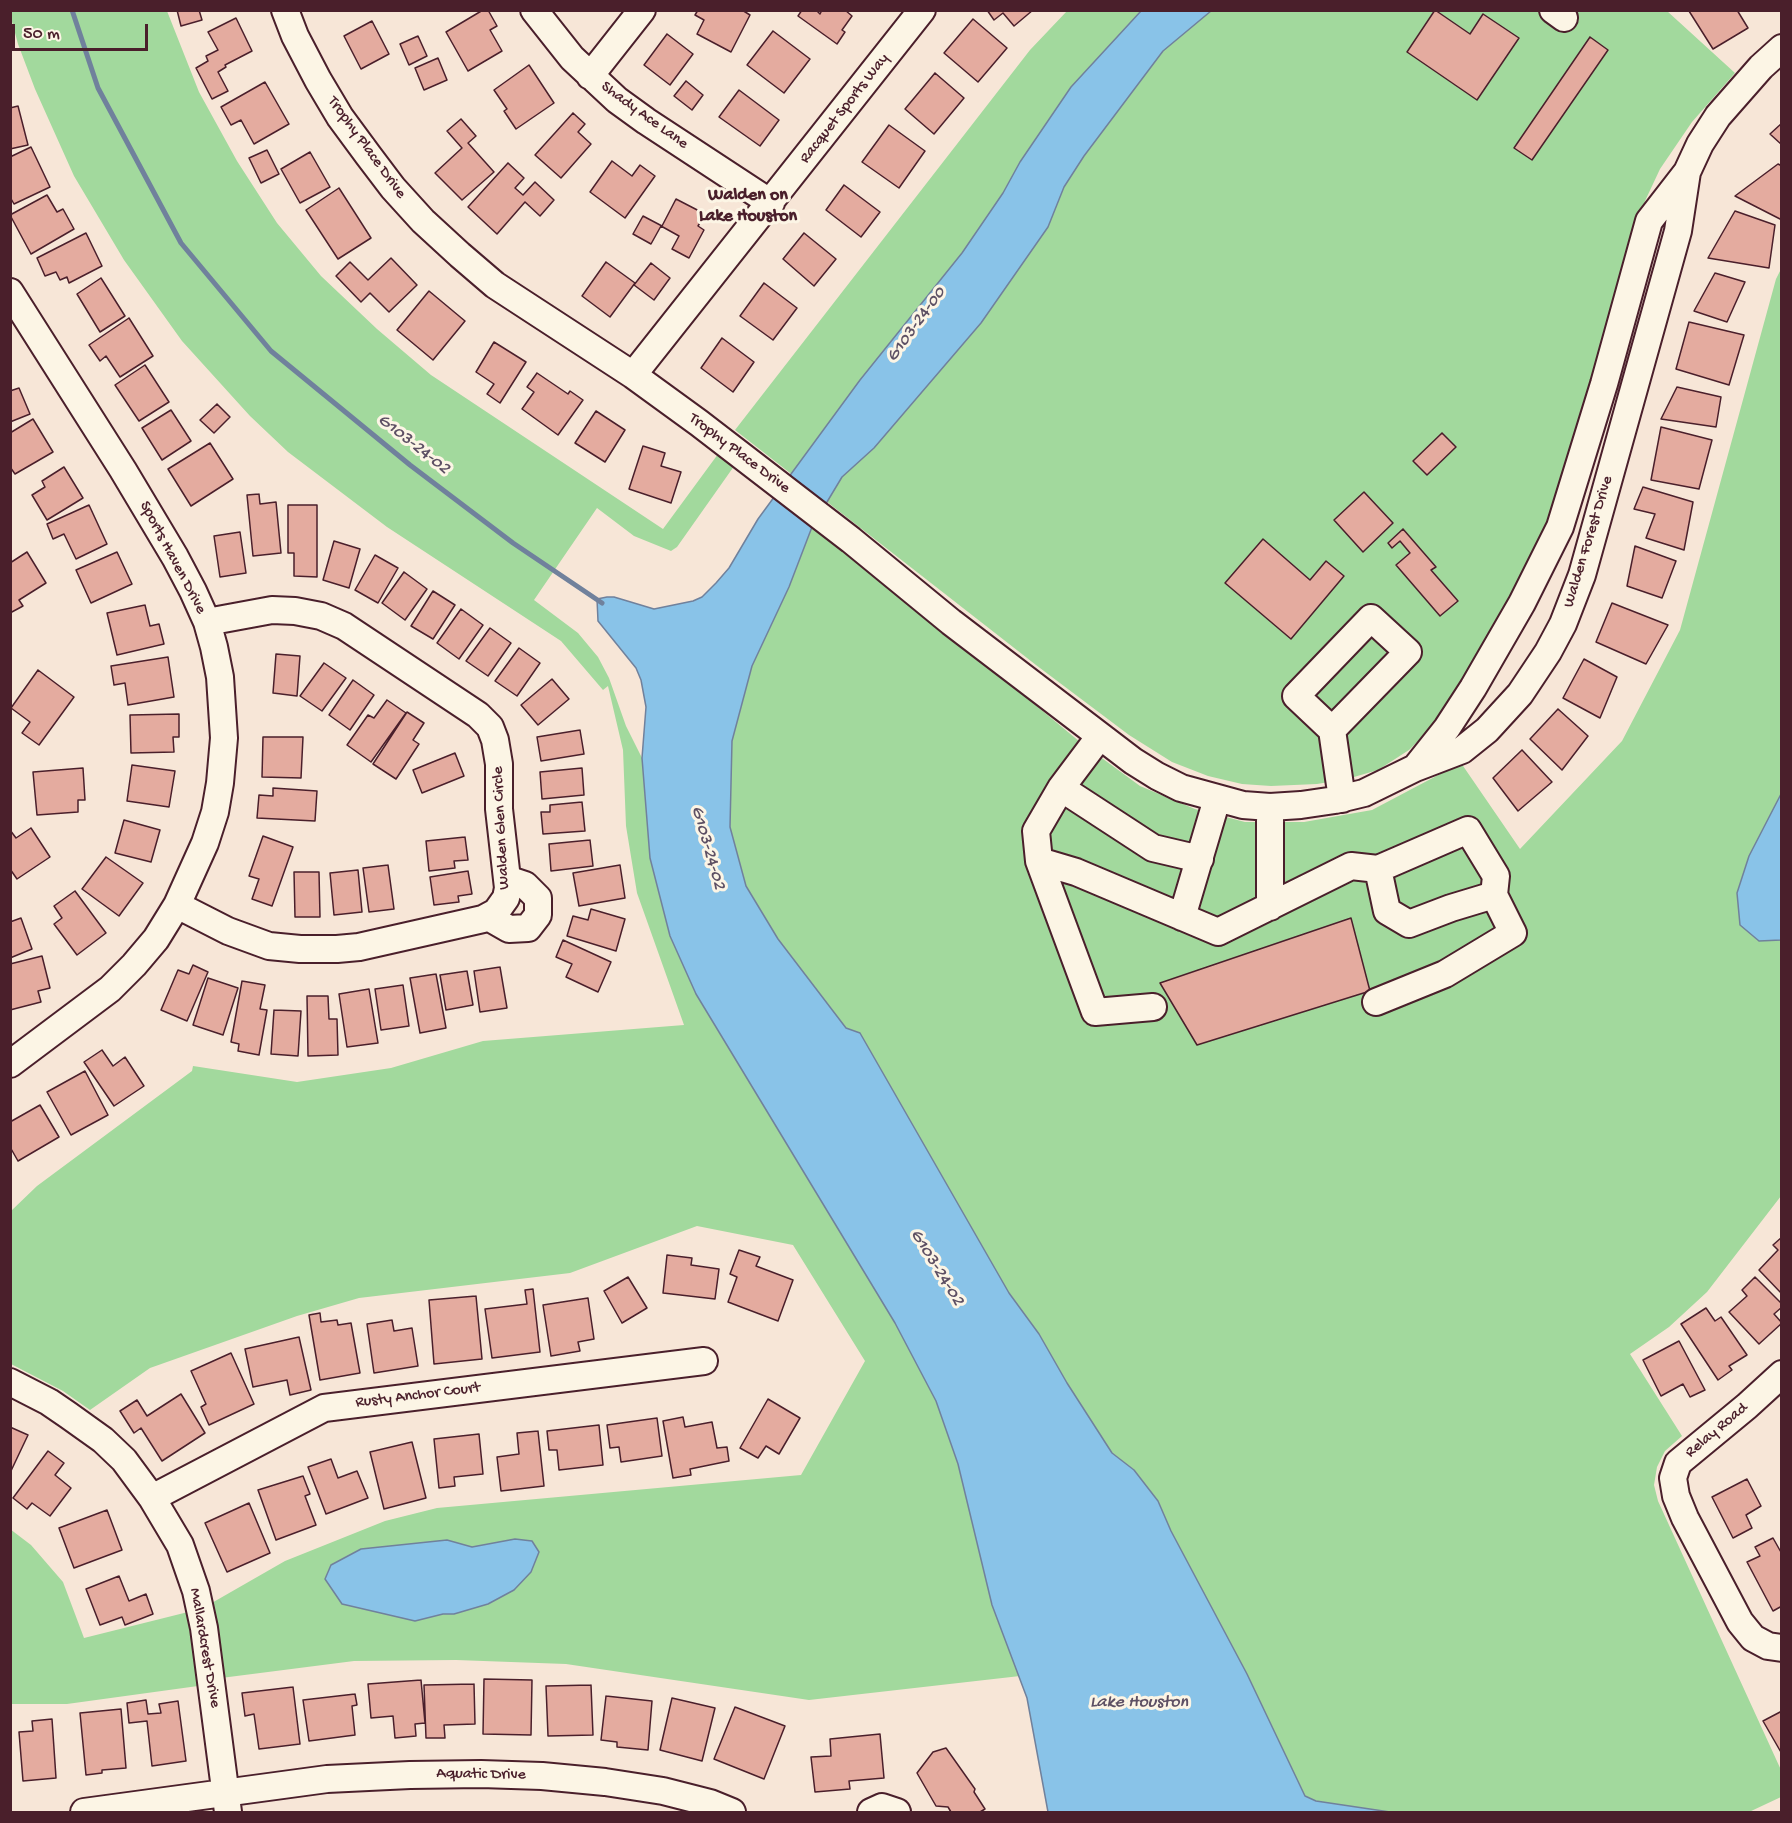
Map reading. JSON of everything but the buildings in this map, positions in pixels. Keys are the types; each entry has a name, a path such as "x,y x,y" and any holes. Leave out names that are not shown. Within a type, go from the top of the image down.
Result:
{"street":[{"name":"Trophy Place Drive","path":"285,10 295,36 340,117 393,188 423,220 495,285 633,375 751,462 951,622 1133,761 1181,788 1243,805 1270,807"},
{"name":"Shady Ace Lane","path":"534,10 556,40 590,76 646,121 771,203"},
{"path":"590,76 642,10"},
{"name":"Racquet Sports Way","path":"633,375 922,10"},
{"name":"Walden Forest Drive","path":"1415,768 1448,728 1473,688 1527,594 1560,527 1604,384 1649,221 1687,172 1700,144 1718,117 1761,67 1782,48"},
{"name":"Walden Forest Drive","path":"1270,807 1342,799 1364,793 1415,768 1462,750 1505,712 1548,652 1573,602 1634,393 1678,231 1687,172"},
{"name":"Sports Haven Drive","path":"10,292 123,470 175,557 207,622 220,677 224,738 223,762 215,812 205,843 177,905 156,939 110,989 10,1064"},
{"path":"1604,384 1634,393"},
{"name":"Walden Glen Circle","path":"207,622 272,610 321,616 344,626 478,715 490,727 499,764 498,809 507,879 506,898 496,912 488,917"},
{"path":"1473,688 1505,712"},
{"path":"1332,730 1342,799"},
{"path":"1100,736 1061,788 1036,831 1039,861 1095,1012 1153,1007"},
{"path":"1061,788 1153,848 1200,859"},
{"path":"1182,918 1217,799"},
{"path":"1270,807 1270,908"},
{"path":"1039,861 1076,872 1218,932 1351,866 1378,869 1468,830 1496,876 1494,896 1513,933 1445,974 1376,1002"},
{"path":"1378,869 1387,911 1409,924 1451,908 1494,896"},
{"path":"177,905 228,931 256,942 300,950 359,947 488,917 509,929 528,928 538,915 538,898 525,885 507,879"},
{"name":"Rusty Anchor Court","path":"152,1498 324,1408 704,1361"},
{"name":"Relay Road","path":"1782,1374 1678,1463 1673,1478 1676,1496 1707,1563 1740,1622 1753,1638 1768,1646 1782,1648"},
{"name":"Mallardcrest Drive","path":"10,1382 49,1402 103,1440 124,1460 152,1498 180,1545 196,1590 204,1628 227,1802"},
{"name":"Aquatic Drive","path":"84,1812 227,1802 327,1779 481,1774 594,1781 663,1791 710,1803 732,1812"},
{"path":"872,1812 882,1807 897,1812"}],"green space":[{"path":"11,10 167,11 199,92 237,161 277,223 321,276 377,329 431,375 663,529 721,450 737,462 677,547 671,551 634,536 597,508 534,600 578,633 598,657 609,678 626,726 642,758 650,858 670,936 696,994 895,1323 936,1401 958,1464 992,1605 1020,1676 809,1700 566,1664 456,1660 354,1661 221,1678 210,1604 285,1561 385,1521 437,1508 801,1475 865,1361 793,1245 697,1226 570,1273 359,1298 297,1316 150,1368 90,1410 63,1391 11,1364 11,1211 37,1186 192,1071 193,1066 297,1082 391,1068 483,1041 684,1025 637,893 626,826 623,750 608,686 603,690 561,641 387,527 288,452 250,416 182,341 124,260 74,176 35,89 18,44"},
{"path":"1067,11 1667,11 1735,73 1692,122 1660,169 1645,201 1559,500 1522,582 1435,724 1409,750 1378,770 1347,779 1317,784 1271,786 1242,784 1208,776 1172,762 1129,735 1036,665 735,430 1030,50"},
{"path":"1781,269 1781,1196 1707,1292 1669,1327 1630,1354 1682,1436 1665,1451 1657,1467 1654,1485 1658,1501 1781,1770 1781,1797 1749,1812 1390,1812 1316,1801 1305,1796 1247,1674 1171,1531 1158,1501 1134,1470 1112,1453 1039,1334 1009,1293 860,1033 846,1028 778,939 746,886 730,827 732,741 752,666 789,587 812,527 855,555 1080,742 1140,786 1195,809 1245,822 1304,822 1372,810 1461,763 1520,849 1622,741 1680,630 1776,279"},
{"path":"10,1529 31,1545 63,1582 84,1638 188,1612 198,1686 67,1704 11,1704"}],"water":[{"name":"Lake Houston","path":"1141,11 1211,11 1163,51 1084,156 1064,187 1048,227 981,323 874,448 842,477 812,527 789,587 752,666 732,741 730,827 746,886 778,939 846,1028 860,1033 1009,1293 1039,1334 1112,1453 1134,1470 1158,1501 1171,1531 1247,1674 1305,1796 1316,1801 1390,1812 1048,1812 1027,1698 992,1605 958,1464 936,1401 895,1323 696,994 670,936 650,858 642,758 646,707 641,680 636,668 598,621 597,599 614,597 654,609 693,601 702,597 716,583 729,568 758,519 860,380 962,253 1071,87"},
{"path":"1781,794 1781,940 1759,941 1740,925 1737,893 1749,856"},
{"path":"515,1539 532,1541 539,1552 531,1572 514,1590 488,1604 454,1614 443,1614 415,1621 342,1604 325,1579 331,1565 361,1549 447,1540 472,1547"}],"waterway":[{"name":"G103-24-02","path":"72,10 98,88 181,243 271,351 410,465 513,543 602,603"}],"district":[{"name":"Walden on Lake Houston","path":"748,206"}],"water label":[{"name":"G103-24-00","path":"917,325"}]}
